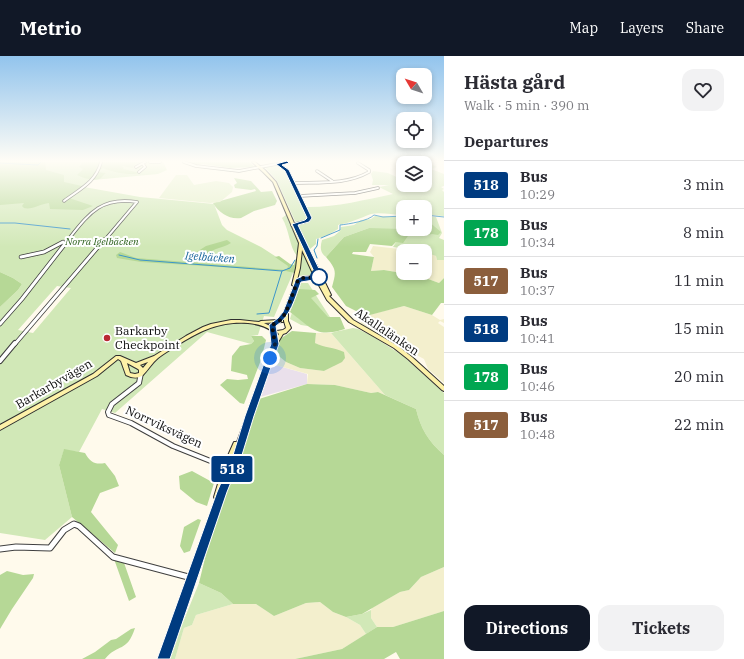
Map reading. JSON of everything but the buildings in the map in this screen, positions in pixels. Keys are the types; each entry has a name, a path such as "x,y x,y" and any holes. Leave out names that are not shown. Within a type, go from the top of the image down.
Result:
{"street":[{"path":"64,201 78,190"},
{"name":"Akallalänken","path":"279,190 317,276"},
{"path":"294,225 307,221 310,218 296,190"},
{"path":"299,196 355,193 368,190"},
{"path":"0,324 38,279 65,241 96,208 104,203 116,200 137,202 0,361"},
{"name":"Akallalänken","path":"294,225 325,294 348,318 359,327 389,343 410,358 444,389"},
{"path":"22,257 44,252 65,241"},
{"path":"222,492 230,475 240,442 275,344 282,332 288,330 289,327 287,324 286,312 298,268 301,242"},
{"path":"295,278 317,276"},
{"path":"293,290 299,279 317,276"},
{"path":"38,308 44,310"},
{"path":"275,344 273,324 286,312"},
{"path":"278,321 287,324"},
{"name":"Norrviksvägen","path":"126,370 131,366 157,356 206,326 226,322 278,321"},
{"name":"Norrviksvägen","path":"254,322 282,332"},
{"name":"Norrviksvägen","path":"134,376 141,373 157,356"},
{"path":"120,359 141,368 141,373"},
{"path":"120,359 129,376 134,376 137,382 135,385"},
{"name":"Barkarbyvägen","path":"0,428 95,375 120,359"},
{"name":"Norrviksvägen","path":"141,373 142,379 112,404 108,412 109,414 126,421 173,446 228,468"},
{"path":"208,534 228,468 249,416"},
{"path":"164,659 208,534 222,492 228,468 240,442"},
{"path":"0,549 16,547 50,548 64,530 74,524 79,526 113,557 192,578"}],"shaded area":[{"path":"373,246 396,249 396,272 384,270 371,271 374,257 370,252"},
{"path":"432,254 436,256 437,260 444,260 444,278 439,283 431,280"},
{"path":"404,306 432,315 440,320 444,319 444,323 440,321 438,323 444,327 444,383 428,369 424,359 359,324 372,314"},
{"path":"316,333 331,333 385,395 378,392 371,393 335,385 307,384 308,374 272,364 275,353 286,362 300,368 324,371 334,366 331,348 325,348 315,343"},
{"path":"272,364 307,374 307,384 260,397"},
{"path":"444,567 444,611 393,627 377,627 371,618 372,608 400,592 409,590 421,577"},
{"path":"320,602 333,612 360,625 366,634 342,649 295,659 175,659 184,628 192,625 196,615 233,604 256,604 274,616 306,603"}],"green space":[{"name":"Norra Igelbäcken","path":"0,190 102,190 140,197 214,204 222,225 227,230 261,247 292,267 290,271 293,273 274,317 264,316 258,335 251,336 254,341 251,344 207,332 115,413 102,409 79,452 64,450 59,465 72,517 45,540 0,533 0,307 18,290 22,284 0,272","holes":["57,286 71,288 33,333 18,330"]},
{"path":"0,190 77,190 69,198 93,206 83,210 50,209 49,203 33,208 24,208 22,206 24,203 0,205"},
{"path":"165,190 232,190 220,202 210,203 159,198"},
{"path":"281,190 296,190 304,207 348,203 393,194 385,190 396,190 396,192 432,192 432,190 442,190 444,192 444,216 432,215 432,200 396,200 396,214 375,213 338,225 338,229 328,235 316,239 316,244 310,249"},
{"path":"256,191 272,191 277,201 275,205 254,211 241,218 233,218 218,210 213,203"},
{"path":"287,214 299,242 298,257 293,249 287,228 282,218"},
{"path":"375,216 396,217 396,236 432,236 432,217 436,217 442,233 439,238 444,240 444,260 437,260 436,256 432,255 432,244 396,244 396,247 393,247 396,242 369,228 344,237 326,257 323,254 321,247 322,240 334,236 340,231 341,227 354,225 361,220 371,219"},
{"path":"432,224 441,232 438,235 432,234"},
{"path":"369,228 396,229 396,236 408,236 403,243 396,242 392,246 370,244 366,252 353,252 352,254 374,257 371,271 384,270 396,272 396,280 431,280 439,283 444,278 444,303 441,303 432,315 404,306 366,316 346,306 332,287 335,271 326,257 344,237"},
{"path":"227,240 231,243 204,255 198,255 195,253 206,246"},
{"path":"302,247 313,275 297,276"},
{"path":"120,252 136,258 287,270 288,266 275,257 279,256 290,264 294,265 294,260 298,261 294,273 286,271 141,262 117,258 116,255"},
{"path":"0,272 22,284 18,290 0,307"},
{"path":"301,283 308,283 339,331 353,328 372,336 402,355 444,393 444,455 426,434 420,423 416,409 385,395 331,333 338,331 301,325 290,319"},
{"path":"299,289 315,290 319,294 311,298 328,317 340,317 345,329 327,333 321,332 310,327 290,312"},
{"path":"292,331 316,333 315,343 344,352 345,358 342,362 324,371 300,368 286,362 275,353 280,339"},
{"path":"251,336 262,336 266,340 261,360 244,404 240,403 220,385 227,379 248,379 247,375 231,371 232,356 240,346 251,344 254,341"},
{"path":"307,384 335,385 371,393 378,392 416,409 420,423 426,434 444,455 444,567 421,577 409,590 400,592 362,614 346,617 333,612 320,602 306,603 274,616 256,604 233,604 221,593 199,583 206,554 259,399"},
{"path":"64,449 85,453 91,461 98,464 105,463 115,476 119,486 100,493 91,512 118,545 115,553 72,517 59,465"},
{"path":"192,471 214,483 207,506 196,502 180,489 179,476"},
{"path":"198,519 201,520 190,551 184,553 180,546 184,527"},
{"path":"114,559 123,560 136,597 129,601"},
{"path":"7,571 23,575 34,574 33,578 0,629 0,575"},
{"path":"199,583 221,593 233,604 196,615 192,625 184,628 175,659 168,659"},
{"path":"371,610 371,618 377,627 366,634 360,625 346,617 362,614"},
{"path":"444,611 444,659 400,659 396,652 384,659 295,659 342,649 377,627 393,627"},
{"path":"135,628 129,641 105,659 82,659 95,652 111,640 116,639"}],"waterway":[{"name":"Igelbäcken","path":"321,238 340,230 340,225 363,221 374,215 383,217 396,216"},
{"name":"Igelbäcken","path":"432,216 444,217"},
{"name":"Igelbäcken","path":"0,223 15,223 70,229"},
{"name":"Igelbäcken","path":"317,258 314,250 317,246 318,239"},
{"name":"Igelbäcken","path":"119,255 140,260 282,271"},
{"name":"Igelbäcken","path":"282,271 290,268 295,260"},
{"path":"257,314 269,313 282,271"}],"bus line":[{"name":"518","path":"164,659 275,344 275,333 272,325 281,320 286,312 298,280 303,278 320,277 295,224 307,221 310,218 297,190"}],"place":[{"name":"Barkarby Checkpoint","path":"107,338"}],"route":[{"path":"270,358 275,344 275,333 272,325 281,320 286,312 297,282 299,279 303,278 319,277"}]}
